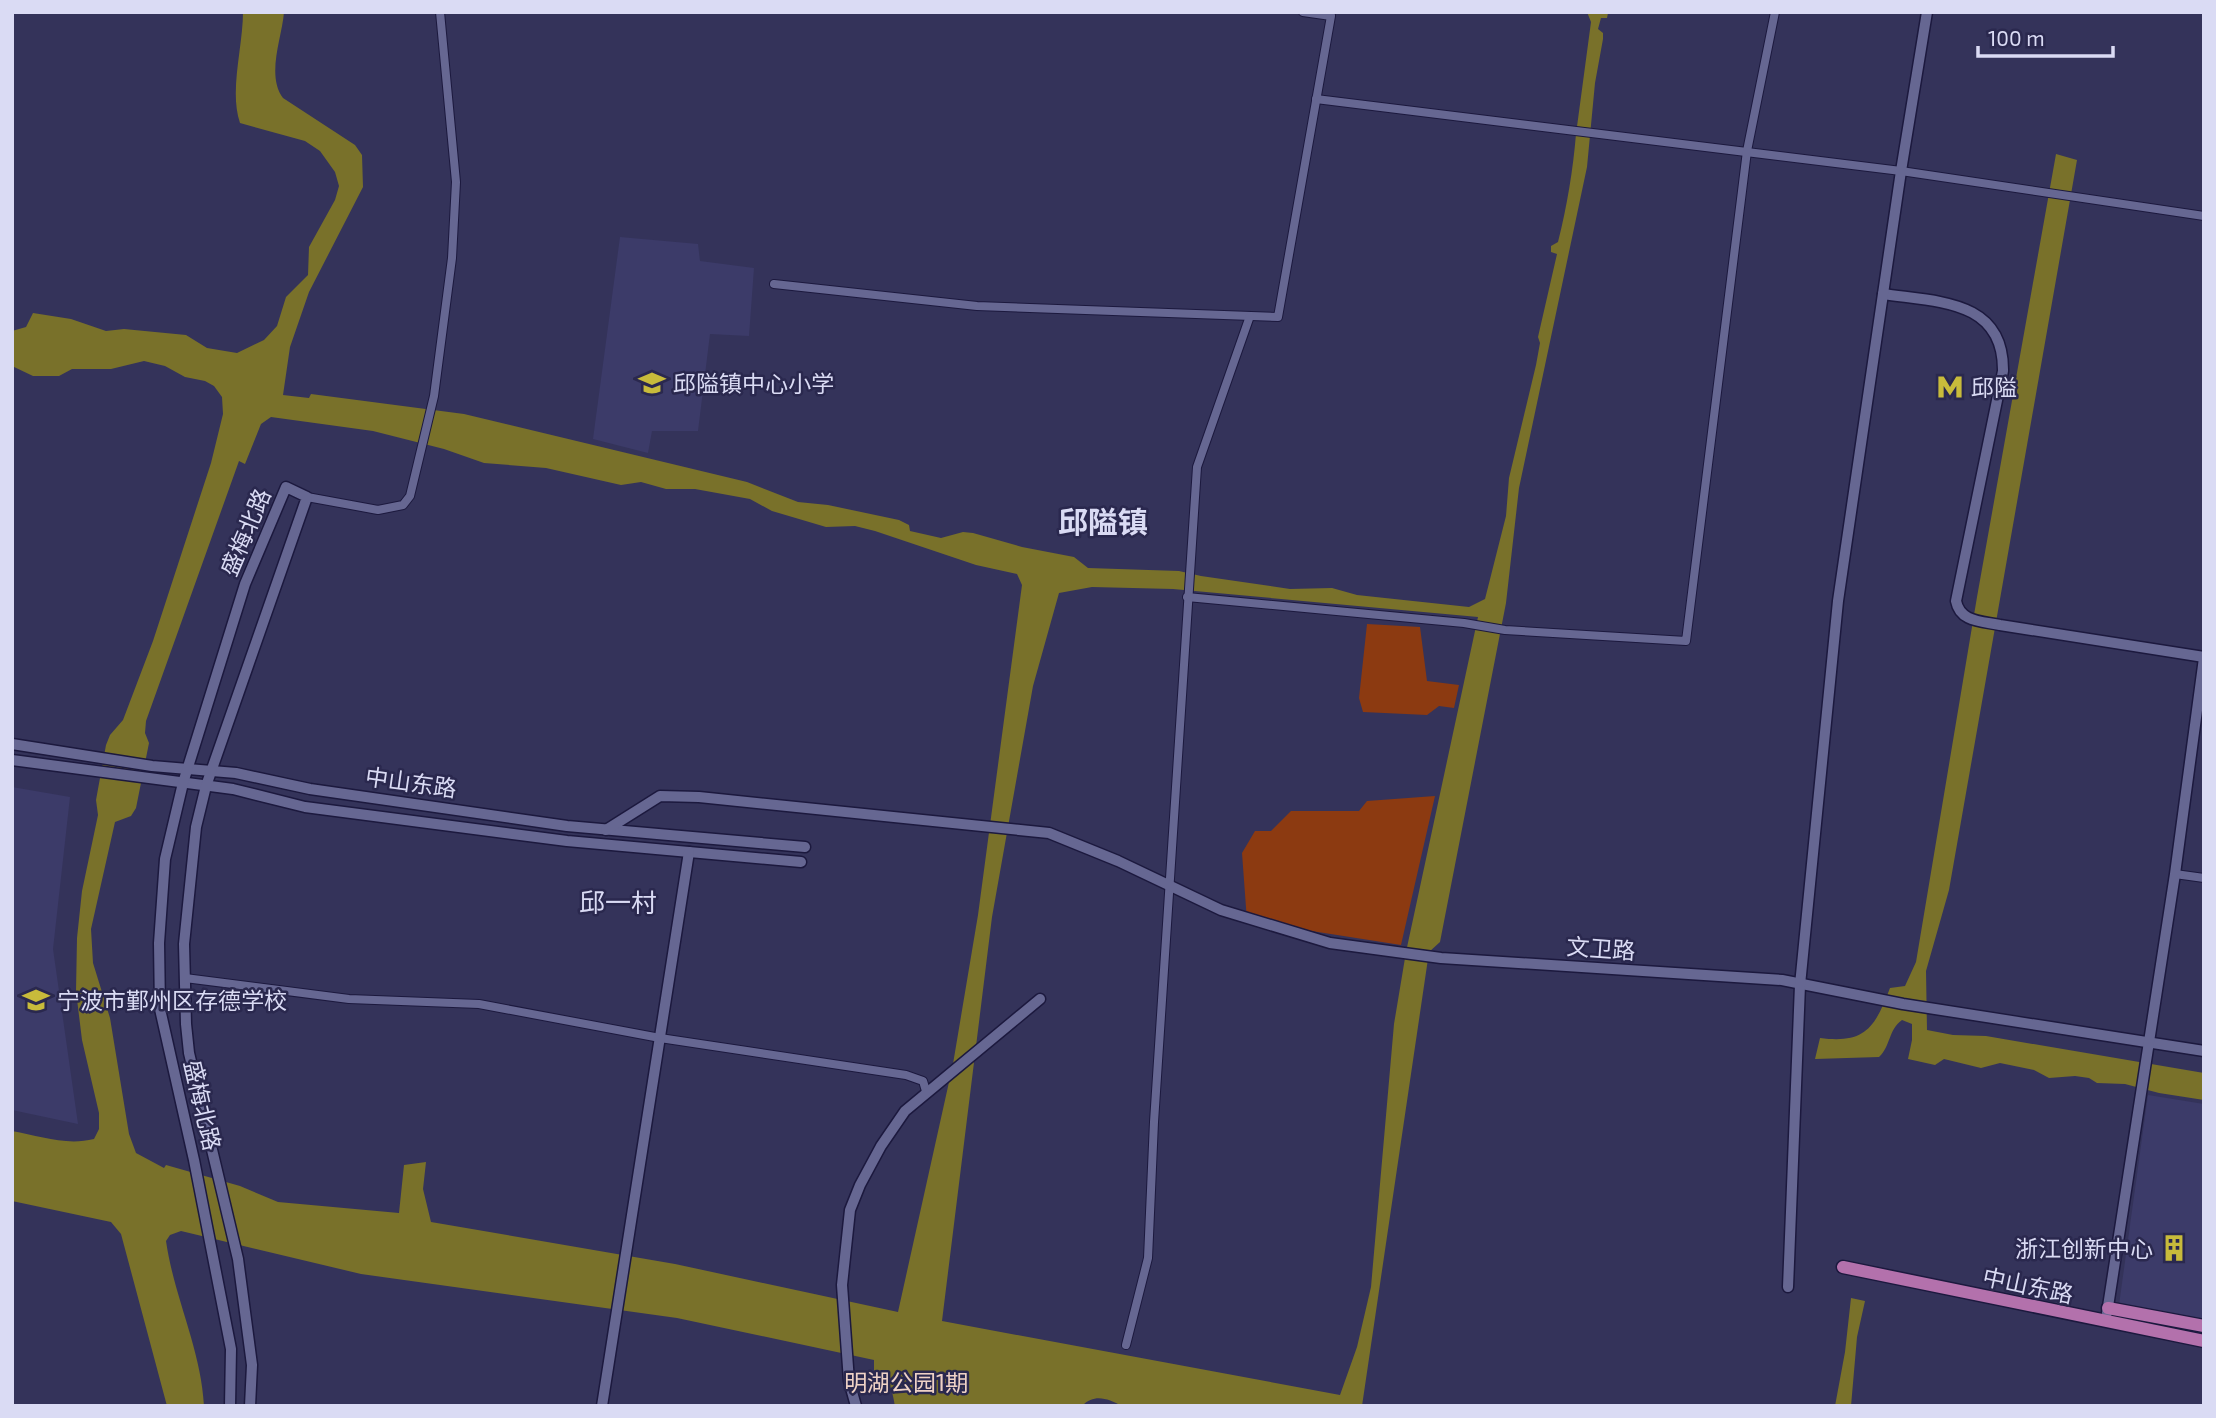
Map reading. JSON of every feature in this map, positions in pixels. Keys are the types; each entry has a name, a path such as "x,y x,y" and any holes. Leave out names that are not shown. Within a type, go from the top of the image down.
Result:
{"main road":[{"path":"1788,1287 1800,985 1838,601 1927,12"},
{"path":"1883,294 1966,308 1982,318 1996,335 2003,354 2003,371 1956,601 1958,611 1966,618 2000,625 2204,658 2175,874 2106,1323"},
{"name":"盛梅北路","path":"230,1406 230,1349 194,1160 160,1009 159,943 165,859 183,783 245,584 286,487 307,497 206,786 196,827 184,944 189,1053 239,1259 251,1365 250,1406"},
{"name":"中山东路","path":"12,744 152,766 212,770 310,789 567,826 805,847"},
{"name":"中山东路","path":"12,760 233,789 305,807 567,841 801,862"},
{"name":"文卫路","path":"606,830 660,796 699,797 1049,833 1221,909 1330,943 1441,958 1782,980 1903,1004 2204,1051"},
{"path":"602,1406 689,852"},
{"path":"856,1406 849,1381 842,1285 850,1210 860,1185 881,1146 905,1111 1040,999"},
{"name":"中山东路","path":"1843,1267 2204,1341"},
{"path":"2108,1308 2204,1326"}],"street":[{"path":"307,497 378,510 403,505 410,496 421,457 434,396 452,258 456,182 440,12"},
{"path":"774,284 977,306 1278,317 1331,14 1303,12"},
{"path":"1187,597 1464,623 1505,630 1686,641 1747,151 1775,12"},
{"path":"1316,99 1901,171 2204,216"},
{"path":"1126,1345 1147,1258 1197,467 1250,316"},
{"path":"2175,874 2204,878"},
{"path":"185,978 349,999 479,1004 660,1038 906,1075 923,1081 926,1091"}],"shaded area":[{"path":"243,12 284,12 275,68 278,89 283,98 355,145 362,155 363,187 309,292 290,347 283,395 309,398 311,394 464,414 747,482 798,502 828,505 899,520 909,525 910,531 941,538 963,532 973,533 1022,547 1074,557 1088,568 1179,571 1290,589 1332,588 1357,595 1469,607 1485,599 1506,516 1509,478 1536,365 1540,343 1538,337 1557,254 1551,252 1551,246 1558,242 1571,174 1591,22 1587,12 1608,13 1607,18 1601,18 1598,29 1603,33 1603,39 1595,83 1587,167 1519,488 1506,603 1440,942 1429,952 1362,1406 1122,1406 1097,1398 1082,1406 895,1406 889,1385 884,1377 874,1371 874,1360 677,1318 361,1274 181,1231 170,1235 166,1241 198,1364 204,1406 167,1406 121,1234 111,1222 12,1201 12,1131 53,1140 84,1141 94,1139 99,1129 99,1113 82,1040 76,991 77,938 82,891 98,815 96,800 106,745 110,735 123,720 153,641 211,463 223,414 222,397 214,386 205,381 185,377 165,366 144,361 111,369 72,369 59,376 33,376 12,366 12,331 26,327 33,313 71,319 106,331 124,329 186,335 207,348 237,353 264,340 277,326 286,297 308,275 309,247 335,200 339,186 335,172 320,151 305,141 240,123 236,83","holes":["271,417 373,431 444,449 484,463 546,468 621,485 641,482 666,489 695,489 750,499 772,511 826,527 855,526 976,565 1017,574 1022,585 978,915 953,1064 898,1312 675,1264 431,1222 423,1189 426,1162 404,1165 399,1213 278,1202 240,1186 166,1165 164,1168 136,1153 129,1134 110,1018 93,963 91,929 115,822 131,816 136,808 149,743 145,733 146,721 239,461 245,464 261,424","1092,587 1173,589 1478,617 1406,952 1394,1024 1371,1287 1357,1347 1340,1395 942,1321 992,917 1033,686 1059,593"]},
{"path":"2056,154 2077,160 1949,890 1926,971 1927,1030 1953,1035 1986,1036 2204,1073 2204,1100 2125,1084 2097,1083 2089,1078 2075,1076 2049,1078 2034,1070 2000,1063 1981,1068 1944,1059 1935,1065 1908,1059 1912,1024 1902,1020 1894,1028 1879,1057 1815,1059 1820,1038 1848,1038 1867,1030 1879,1013 1890,988 1905,986 1916,962 1977,597"},
{"name":"邱隘镇中心小学","path":"620,237 698,244 700,261 754,268 749,336 710,334 698,431 652,431 648,453 593,439"},
{"path":"1367,624 1420,627 1427,681 1459,685 1454,708 1439,706 1427,715 1363,712 1359,698"},
{"name":"宁波市鄞州区存德学校","path":"12,787 70,797 53,949 78,1124 12,1110"},
{"path":"1435,796 1401,945 1247,921 1242,853 1255,831 1271,831 1291,811 1359,811 1367,801"},
{"path":"2148,1095 2204,1104 2204,1320 2119,1305"},
{"path":"1851,1298 1865,1301 1857,1337 1851,1406 1835,1406 1845,1352"}],"place":[{"name":"邱隘镇中心小学","path":"652,383"},
{"name":"邱隘","path":"1950,387"},
{"name":"宁波市鄞州区存德学校","path":"36,1000"},
{"name":"浙江创新中心","path":"2174,1248"}],"district":[{"name":"邱隘镇","path":"1103,521"},
{"name":"邱一村","path":"618,901"}],"park label":[{"name":"明湖公园1期","path":"906,1382"}]}
